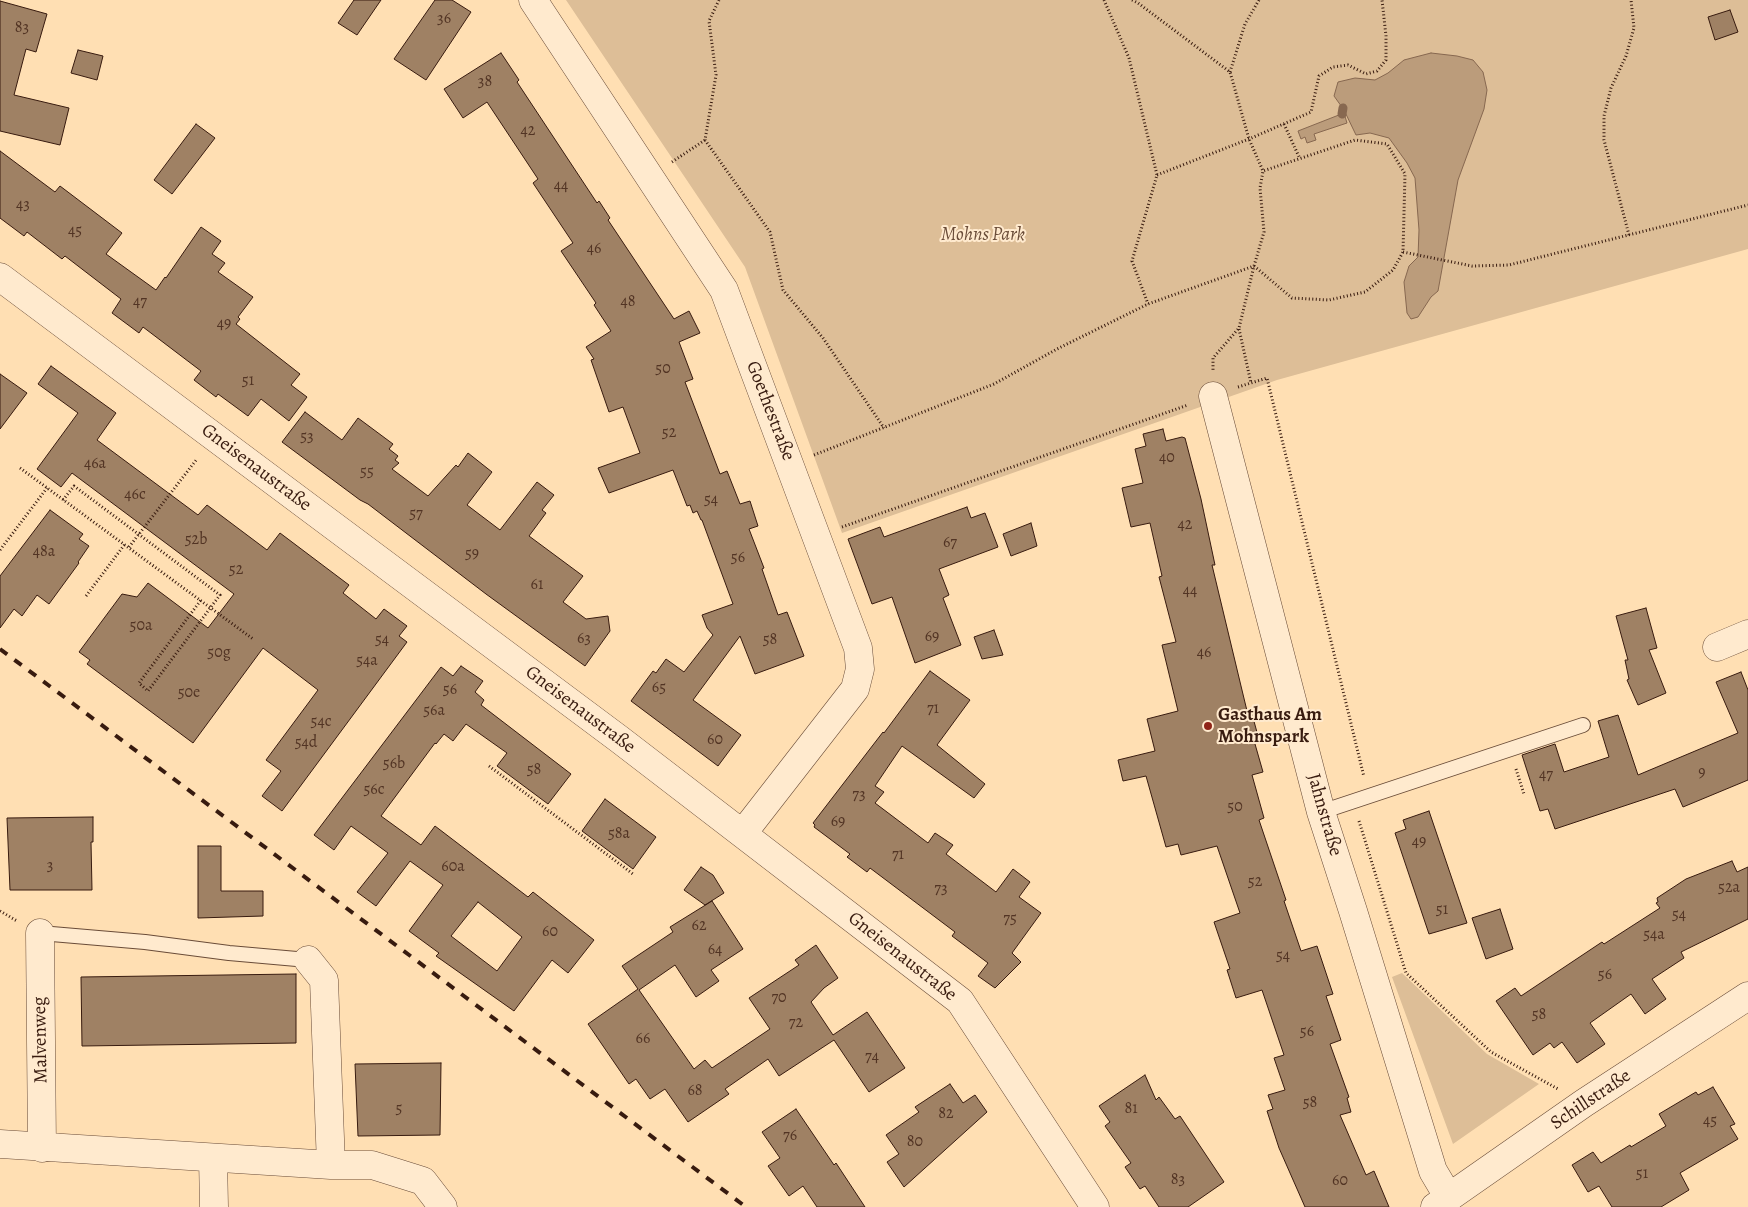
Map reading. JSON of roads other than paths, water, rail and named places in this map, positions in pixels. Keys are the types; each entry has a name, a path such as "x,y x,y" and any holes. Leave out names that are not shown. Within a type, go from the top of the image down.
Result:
{"street":[{"name":"Goethestraße","path":"532,0 724,290 858,648 860,669 855,689 743,833"},
{"name":"Gneisenaustraße","path":"0,277 743,833 960,1001 1095,1207"},
{"name":"Jahnstraße","path":"1213,396 1321,812 1442,1202"},
{"path":"1717,647 1748,634"},
{"name":"Malvenweg","path":"40,933 42,1148"},
{"path":"308,960 324,980 331,1165"},
{"name":"Schillstraße","path":"1442,1202 1584,1103 1748,996"},
{"path":"0,1144 331,1165 372,1165 423,1182 443,1207"},
{"path":"213,1158 214,1207"}],"lane":[{"path":"1321,812 1583,725"},
{"path":"40,933 146,942 229,953 308,960"}],"waterway":[{"path":"1342,114 1343,108"}],"railway":[{"path":"0,649 746,1207"}],"place":[{"name":"Gasthaus Am Mohnspark","path":"1208,726"}],"park label":[{"name":"Mohns Park","path":"983,235"}]}
